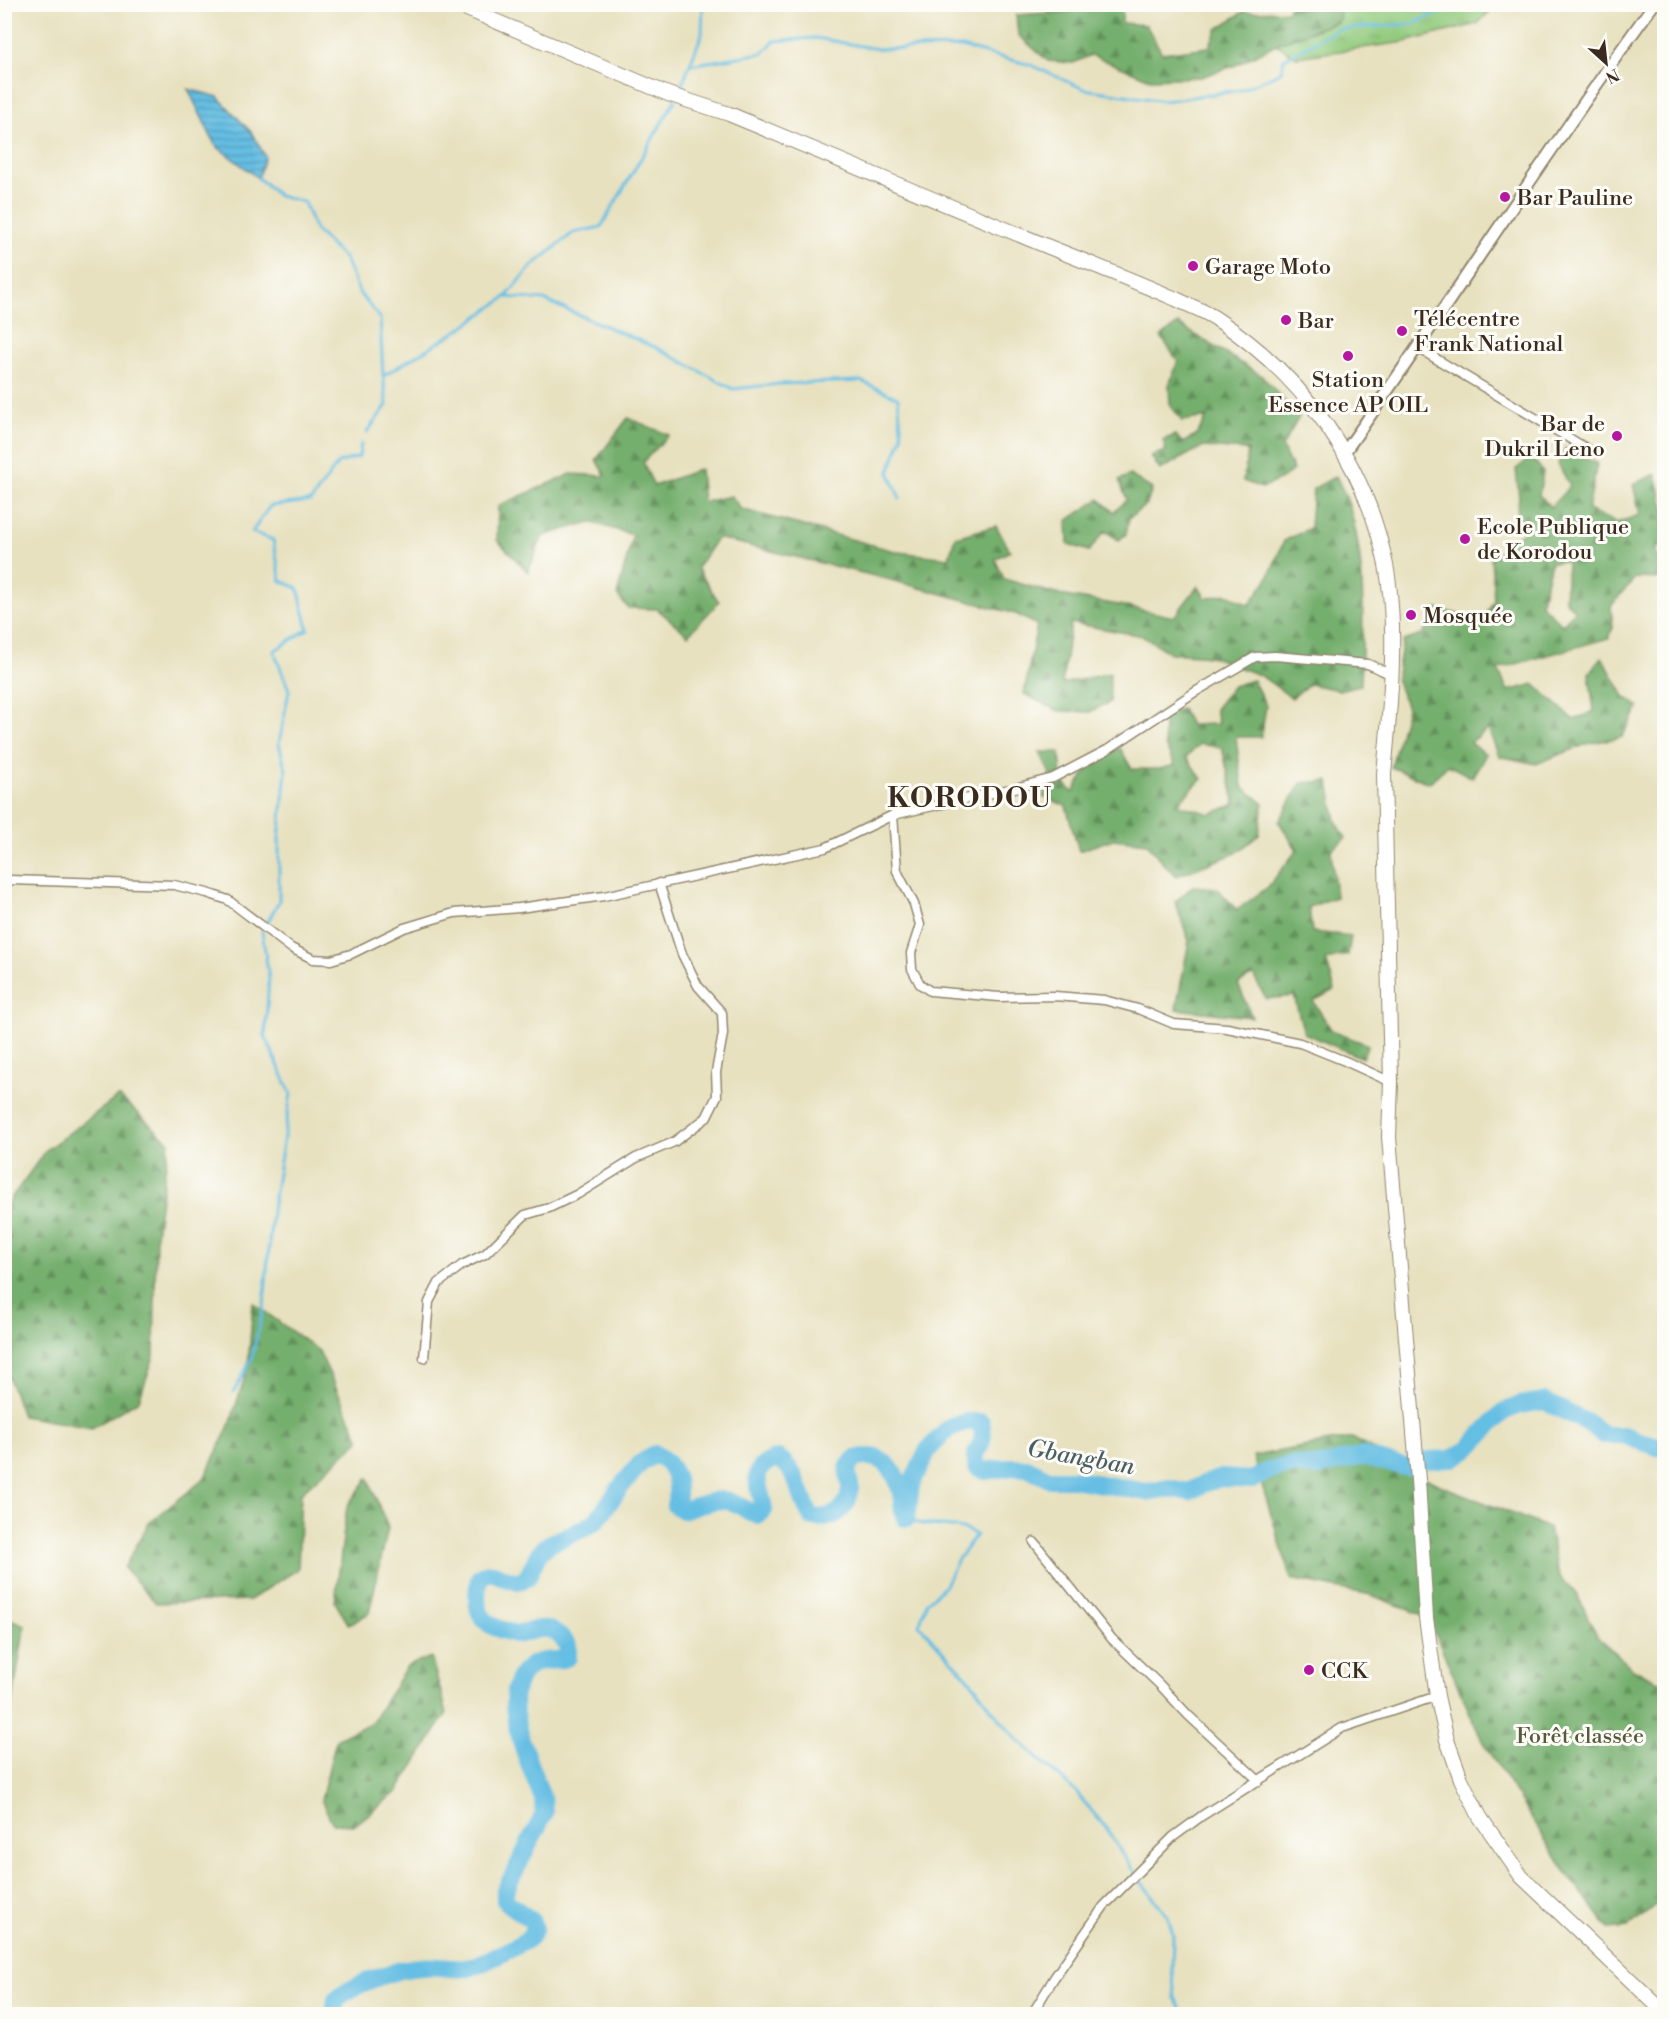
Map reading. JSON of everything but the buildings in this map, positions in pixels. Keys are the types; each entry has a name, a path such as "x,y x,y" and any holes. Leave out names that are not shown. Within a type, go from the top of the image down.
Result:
{"highway":[{"path":"454,4 668,94 729,114 1137,282 1216,318 1259,350 1298,387 1344,453 1367,498 1386,566 1392,629 1389,724 1384,774 1391,1082 1389,1137 1418,1480 1426,1618 1437,1696 1447,1740 1461,1779 1480,1817 1521,1876 1665,2012"}],"street":[{"path":"1344,453 1418,348 1569,122 1654,4"},
{"path":"1418,348 1594,453"},
{"path":"4,884 9,880 174,885 228,900 291,948 313,959 331,960 351,954 404,928 454,913 519,908 604,896 825,848 893,815 1053,778 1107,750 1195,692 1255,657 1275,656 1368,664 1390,674"},
{"path":"893,815 897,871 914,904 920,925 911,953 912,969 920,984 930,991 999,997 1055,996 1104,1000 1138,1009 1174,1024 1227,1029 1300,1042 1391,1082"},
{"path":"424,1358 429,1302 439,1283 462,1265 486,1254 525,1215 549,1208 578,1194 636,1158 674,1142 706,1118 717,1096 716,1072 723,1034 722,1014 699,986 682,954 659,883"},
{"path":"1034,1542 1112,1639 1188,1715 1259,1781"},
{"path":"1032,2014 1104,1906 1173,1837 1203,1815 1342,1728 1437,1696"}],"green space":[{"path":"1075,5 1122,5 1122,23 1146,25 1162,53 1209,47 1217,29 1243,12 1287,11 1291,5 1340,5 1339,21 1276,44 1236,65 1201,77 1150,79 1091,55 1073,63 1048,61 1018,35 1016,15 1062,12"},
{"path":"1340,5 1496,5 1477,24 1405,42 1296,57 1276,44 1338,22"},
{"path":"1178,324 1262,376 1299,417 1282,447 1293,470 1281,479 1262,488 1243,481 1248,450 1202,447 1160,470 1151,456 1166,451 1163,440 1176,435 1182,443 1196,436 1207,417 1182,421 1170,405 1169,385 1178,361 1161,337"},
{"path":"628,418 669,435 643,462 654,486 700,469 703,502 731,496 741,509 898,552 949,558 955,537 996,526 1010,551 995,559 1004,579 1060,595 1174,617 1198,586 1206,598 1227,594 1249,605 1268,578 1284,541 1310,528 1313,489 1336,476 1349,505 1359,549 1362,595 1361,685 1339,690 1309,684 1292,698 1261,676 1211,656 1170,653 1143,636 1071,623 1062,684 1110,673 1110,702 1090,712 1058,711 1024,694 1037,625 1016,614 887,579 717,538 697,568 719,602 688,635 657,609 628,608 617,595 633,535 590,522 543,536 528,572 497,540 498,506 571,474 606,476 596,460"},
{"path":"1565,448 1597,464 1588,510 1616,523 1640,515 1633,484 1656,474 1664,507 1664,548 1655,547 1664,579 1635,578 1611,606 1613,628 1609,638 1498,669 1508,691 1534,684 1574,720 1594,711 1589,673 1602,657 1624,696 1639,707 1622,737 1587,744 1536,764 1499,756 1488,729 1470,743 1486,754 1473,778 1448,765 1429,783 1391,767 1407,708 1396,679 1403,641 1422,635 1437,609 1483,620 1494,600 1491,559 1524,531 1516,516 1519,498 1516,469 1532,457 1543,472 1539,495 1551,507 1570,486 1558,464","holes":["1567,561 1565,600 1575,611 1562,625 1541,604 1551,562"]},
{"path":"1130,475 1152,489 1147,504 1129,518 1126,534 1119,540 1105,531 1089,551 1068,544 1067,521 1099,499 1114,512 1127,500 1119,480"},
{"path":"1253,680 1266,706 1261,737 1236,737 1242,786 1263,803 1259,835 1236,853 1177,876 1165,866 1147,843 1113,839 1079,851 1066,806 1043,797 1050,774 1040,752 1060,752 1062,780 1073,793 1092,764 1112,750 1120,748 1132,769 1160,769 1175,765 1165,746 1163,714 1182,709 1190,725 1218,724 1215,709 1233,686","holes":["1200,744 1222,748 1235,804 1210,814 1177,804 1202,779 1186,757"]},
{"path":"1329,781 1336,821 1346,838 1331,850 1336,897 1309,907 1312,932 1351,936 1348,955 1326,960 1335,990 1313,1001 1332,1031 1368,1045 1362,1058 1304,1033 1294,996 1266,999 1253,975 1238,984 1252,1017 1176,1009 1189,941 1175,902 1193,886 1217,888 1237,910 1268,887 1297,850 1279,822 1301,783"},
{"path":"119,1096 169,1142 156,1235 154,1356 139,1400 92,1428 22,1416 5,1367 4,1241 7,1204 46,1150"},
{"path":"253,1303 319,1351 360,1440 301,1493 298,1569 250,1600 156,1603 124,1568 149,1523 204,1479 231,1421 248,1367"},
{"name":"Forêt classée","path":"1352,1438 1437,1484 1549,1528 1559,1577 1577,1594 1597,1637 1633,1669 1664,1684 1664,1898 1628,1927 1609,1929 1563,1868 1482,1741 1428,1617 1371,1595 1291,1579 1253,1456"},
{"path":"368,1478 388,1528 369,1613 349,1625 335,1602 347,1506"},
{"path":"5,1617 25,1625 12,1703 5,1730"},
{"path":"431,1657 447,1713 398,1791 355,1825 333,1824 321,1800 336,1740 372,1722 407,1666"}],"water":[{"path":"188,89 218,97 251,132 265,156 258,178 215,145"}],"waterway":[{"path":"678,94 702,34 703,4"},
{"path":"690,65 763,53 774,41 816,38 878,49 962,47 1031,65 1084,89 1164,101 1241,90 1281,72 1284,59 1338,29 1412,24 1459,4"},
{"path":"383,376 457,331 506,297 532,266 573,233 601,227 675,100"},
{"path":"258,178 279,196 304,202 315,230 345,259 360,294 380,318 387,405 367,432"},
{"path":"506,297 544,300 657,348 733,389 779,384 861,381 898,398 902,437 889,472 900,499"},
{"path":"267,923 279,901 279,838 286,771 279,744 289,690 274,651 308,629 298,588 281,581 273,540 252,532 270,506 311,501 338,463 359,457 361,444"},
{"path":"234,1392 251,1360 264,1306 272,1210 291,1094 265,1036 269,979 262,931"},
{"name":"Gbangban","path":"334,2014 336,2000 364,1983 411,1968 468,1968 518,1945 530,1937 535,1929 531,1920 505,1901 505,1891 544,1814 543,1800 518,1730 515,1693 520,1677 532,1665 568,1657 568,1645 551,1630 539,1629 513,1634 489,1624 483,1619 478,1605 479,1578 490,1573 511,1581 527,1578 539,1553 549,1544 596,1521 641,1463 655,1454 667,1463 675,1475 677,1482 675,1505 682,1510 713,1501 726,1500 757,1515 764,1510 757,1479 758,1473 761,1467 778,1458 785,1463 795,1477 812,1517 820,1518 840,1511 848,1499 850,1492 848,1470 852,1461 862,1457 876,1458 888,1465 896,1478 901,1493 903,1514 907,1518 911,1485 928,1450 949,1428 965,1422 981,1422 982,1439 975,1456 977,1467 985,1471 1012,1467 1027,1468 1049,1479 1073,1479 1147,1492 1169,1488 1189,1492 1221,1478 1252,1480 1270,1470 1293,1465 1318,1467 1361,1456 1406,1467 1428,1460 1451,1459 1467,1450 1503,1412 1520,1405 1544,1401 1588,1423 1604,1435 1623,1435 1657,1447 1664,1447"},
{"path":"907,1518 924,1524 960,1528 976,1535 958,1559 944,1587 927,1602 919,1625 971,1681 1019,1741 1076,1792 1106,1828 1138,1878 1168,1916 1173,1936 1172,1970 1175,1998 1184,2014"}],"place":[{"name":"Bar Pauline","path":"1505,197"},
{"name":"Garage Moto","path":"1193,266"},
{"name":"Bar","path":"1286,320"},
{"name":"Télécentre Frank National","path":"1402,331"},
{"name":"Station Essence AP OIL","path":"1348,356"},
{"name":"Bar de Dukril Leno","path":"1617,436"},
{"name":"Ecole Publique de Korodou","path":"1465,539"},
{"name":"Mosquée","path":"1411,615"},
{"name":"CCK","path":"1309,1670"}],"district":[{"name":"KORODOU","path":"970,797"}]}
